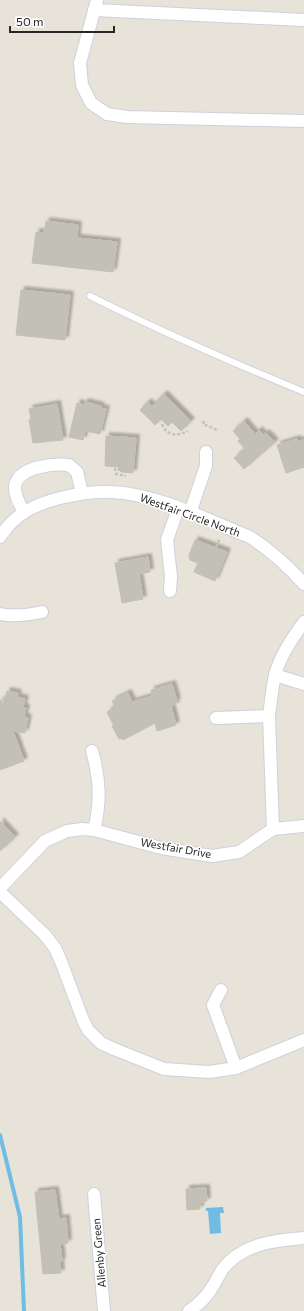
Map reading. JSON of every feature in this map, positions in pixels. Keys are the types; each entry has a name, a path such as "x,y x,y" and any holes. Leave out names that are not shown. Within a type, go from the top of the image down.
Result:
{"street":[{"path":"304,20 96,5 80,63 82,86 91,103 107,114 127,117 304,121"},
{"path":"190,513 206,466 206,452"},
{"path":"24,512 17,497 15,488 17,480 22,474 31,470 51,465 69,465 77,472 82,493"},
{"name":"Westfair Circle North","path":"0,537 11,522 24,512 46,502 82,493 111,492 135,495 178,508 250,537 300,571 304,584"},
{"path":"170,591 171,577 167,540 178,508"},
{"path":"0,614 9,616 42,612"},
{"path":"304,622 288,646 275,675 270,716 273,829 304,826"},
{"path":"275,675 304,684"},
{"path":"216,718 270,716"},
{"path":"92,751 97,769 99,789 97,817 94,830"},
{"name":"Westfair Drive","path":"0,888 45,841 67,831 82,828 94,830 161,848 212,856 239,852 273,829"},
{"path":"0,892 45,935 55,948 88,1030 101,1042 114,1050 164,1069 209,1072 236,1068 304,1040"},
{"path":"222,990 213,1005 236,1068"},
{"name":"Allenby Green","path":"94,1194 104,1311"},
{"path":"189,1311 212,1288 229,1262 244,1252 261,1244 304,1238"}],"lane":[{"path":"90,296 150,326 214,355 304,392"}],"path":[{"path":"204,421 203,424 217,430"},
{"path":"162,424 165,430 176,435 188,431"},
{"path":"115,468 116,474 126,476"},
{"path":"216,547 221,535"}],"water":[{"path":"223,1207 224,1213 220,1213 221,1233 210,1234 208,1211 206,1211 206,1208"}],"building":[{"path":"46,221 78,225 77,238 117,242 113,272 32,263 36,232 44,233"},
{"path":"21,290 70,295 65,340 16,335"},
{"path":"164,394 191,421 181,431 172,422 168,426 161,419 155,425 140,410 148,402 152,406"},
{"path":"85,402 101,406 100,408 106,409 100,434 85,431 83,440 69,437 77,403 84,405"},
{"path":"57,404 63,440 33,443 29,420 31,419 29,409"},
{"path":"244,421 255,434 259,430 263,435 266,433 275,442 244,469 234,458 245,449 238,441 240,439 233,431"},
{"path":"106,436 136,438 133,473 121,472 118,470 119,467 105,466"},
{"path":"297,439 298,441 304,440 304,467 286,473 277,445"},
{"path":"195,540 227,552 215,581 194,572 198,563 190,560 189,555"},
{"path":"148,557 150,572 139,574 143,599 122,603 115,563"},
{"path":"172,684 177,701 175,702 176,705 171,706 176,725 157,731 155,723 123,740 122,738 119,739 107,712 115,707 112,701 128,693 132,702 152,696 151,690"},
{"path":"7,691 18,693 17,697 25,699 23,707 26,708 24,717 28,718 25,733 13,731 24,761 0,770 0,700 3,706"},
{"path":"0,821 15,837 0,851"},
{"path":"206,1188 207,1201 200,1202 200,1209 187,1210 186,1189"},
{"path":"55,1190 59,1219 66,1218 68,1243 60,1244 62,1261 60,1262 61,1273 43,1274 35,1192"}],"waterway":[{"path":"0,1135 20,1217 24,1311"}]}
